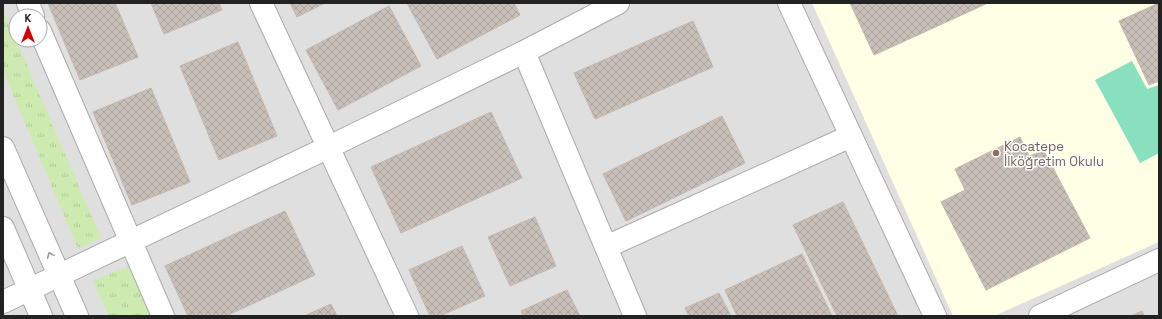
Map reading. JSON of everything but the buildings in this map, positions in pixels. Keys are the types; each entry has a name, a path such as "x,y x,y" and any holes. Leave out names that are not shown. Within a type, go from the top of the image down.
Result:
{"street":[{"path":"261,3 407,316"},
{"path":"3,302 59,274 132,242 329,147 524,52 618,3"},
{"path":"789,3 935,316"},
{"path":"47,48 163,316"},
{"path":"524,52 635,316"},
{"path":"606,248 851,136"},
{"path":"3,148 77,316"},
{"path":"3,228 42,316"},
{"path":"1047,315 1159,260"}],"shaded area":[{"path":"3,3 1159,3 1159,316 3,316"},
{"name":"Kocatepe İlköğretim Okulu","path":"812,3 1159,3 1159,242 994,316 953,316"}],"green space":[{"path":"3,9 8,21 8,48 20,48 101,238 78,249 3,71"},
{"path":"1132,61 1147,89 1159,85 1159,153 1140,163 1095,80"},
{"path":"131,265 154,316 109,316 93,281"}],"place":[{"name":"Kocatepe İlköğretim Okulu","path":"996,153"}]}
